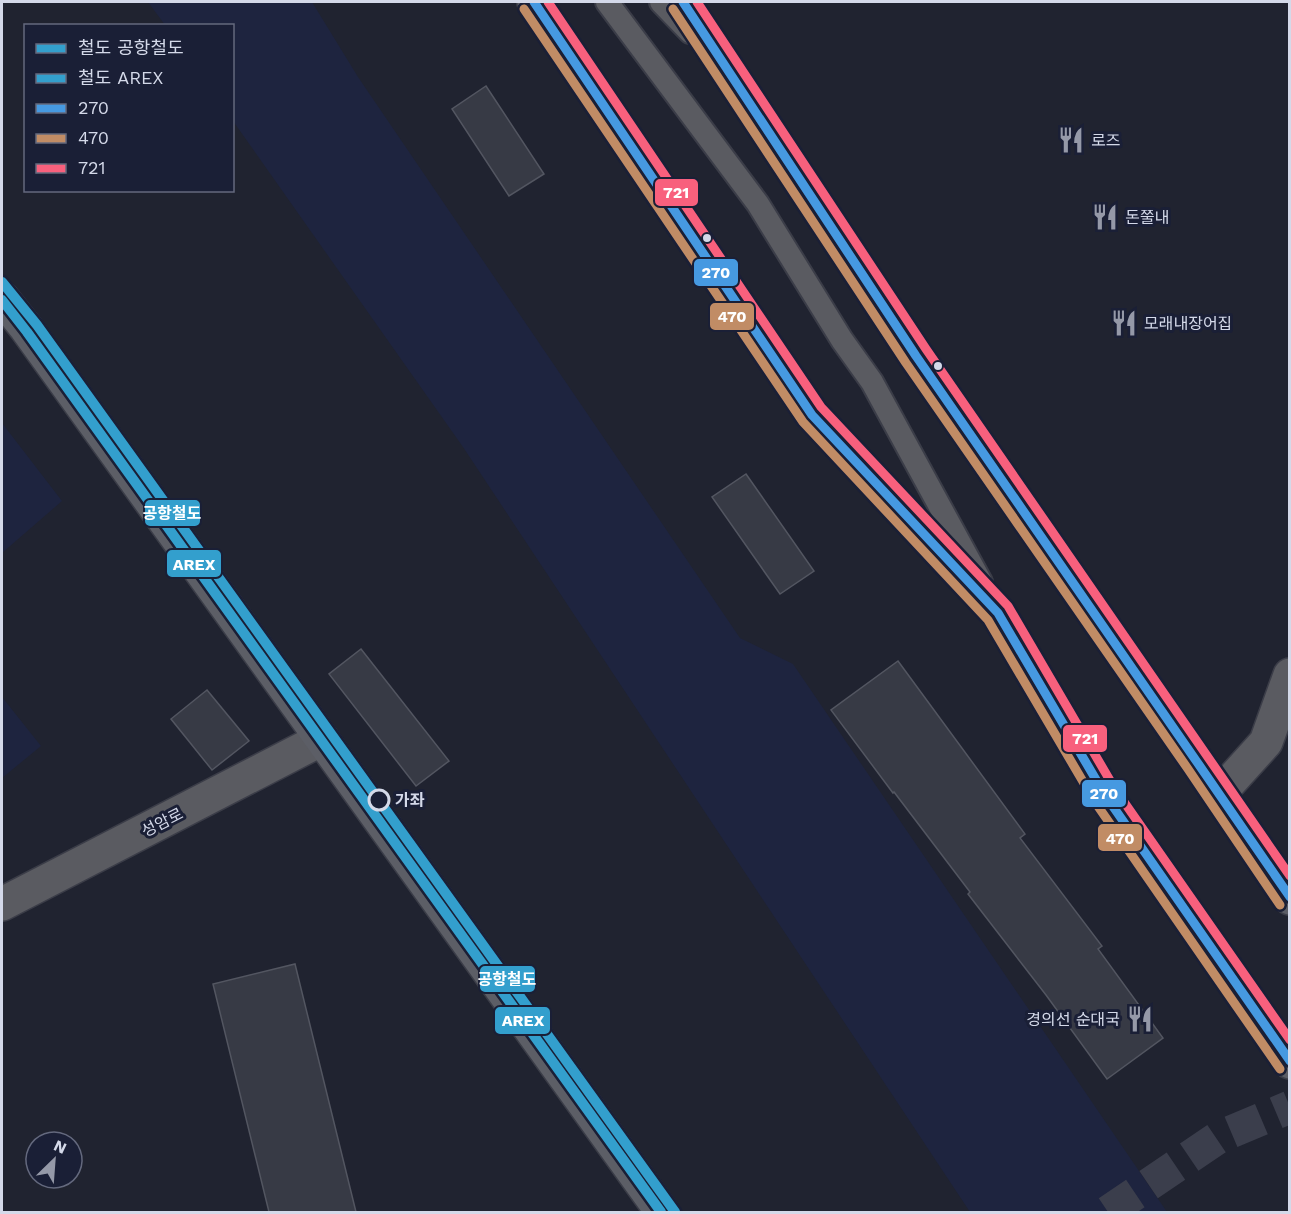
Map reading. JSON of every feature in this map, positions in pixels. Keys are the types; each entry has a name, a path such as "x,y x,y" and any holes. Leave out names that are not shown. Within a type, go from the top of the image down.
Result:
{"main road":[{"path":"534,2 812,415 998,614 1105,795 1289,1059"},
{"path":"683,2 923,366 1220,793 1290,898"},
{"path":"2,298 26,328 662,1212"}],"street":[{"path":"1220,793 1266,742 1290,675"},
{"name":"성암로","path":"2,904 322,740"}],"lane":[{"path":"607,2 758,204 872,382 998,614"},
{"path":"661,2 732,77"}],"shaded area":[{"path":"148,2 312,2 358,77 740,638 793,664 1167,1212 970,1212 463,447 234,122 234,24 164,24"},
{"path":"2,423 62,501 2,553"},
{"path":"2,697 41,746 2,778"}],"building":[{"path":"486,86 544,174 509,196 452,109"},
{"path":"746,474 814,571 780,594 712,497"},
{"path":"361,649 449,761 416,786 329,674"},
{"path":"898,661 1025,834 1020,838 1102,946 1098,949 1163,1038 1107,1079 968,894 970,892 831,710"},
{"path":"207,690 249,741 212,770 171,719"},
{"path":"295,964 356,1212 269,1212 213,984"}],"tunnel":[{"path":"1108,1212 1219,1137 1290,1107"}],"rail line":[{"name":"공항철도","path":"2,282 37,325 675,1212"},
{"name":"AREX","path":"2,300 661,1212"}],"transit line":[{"name":"270","path":"534,2 812,415 998,613 1105,795 1290,1061"},
{"name":"721","path":"548,2 821,407 1008,606 1115,789 1290,1040"},
{"name":"270","path":"683,2 916,356 1290,897"},
{"name":"721","path":"697,2 926,349 1290,876"},
{"name":"470","path":"524,9 803,422 988,620 1095,802 1280,1069"},
{"name":"470","path":"673,9 906,363 1280,905"}],"place":[{"name":"로즈","path":"1071,140"},
{"name":"돈쭐내","path":"1105,217"},
{"name":"모래내장어집","path":"1124,323"},
{"name":"가좌","path":"379,800"},
{"name":"경의선 순대국","path":"1140,1019"}]}
